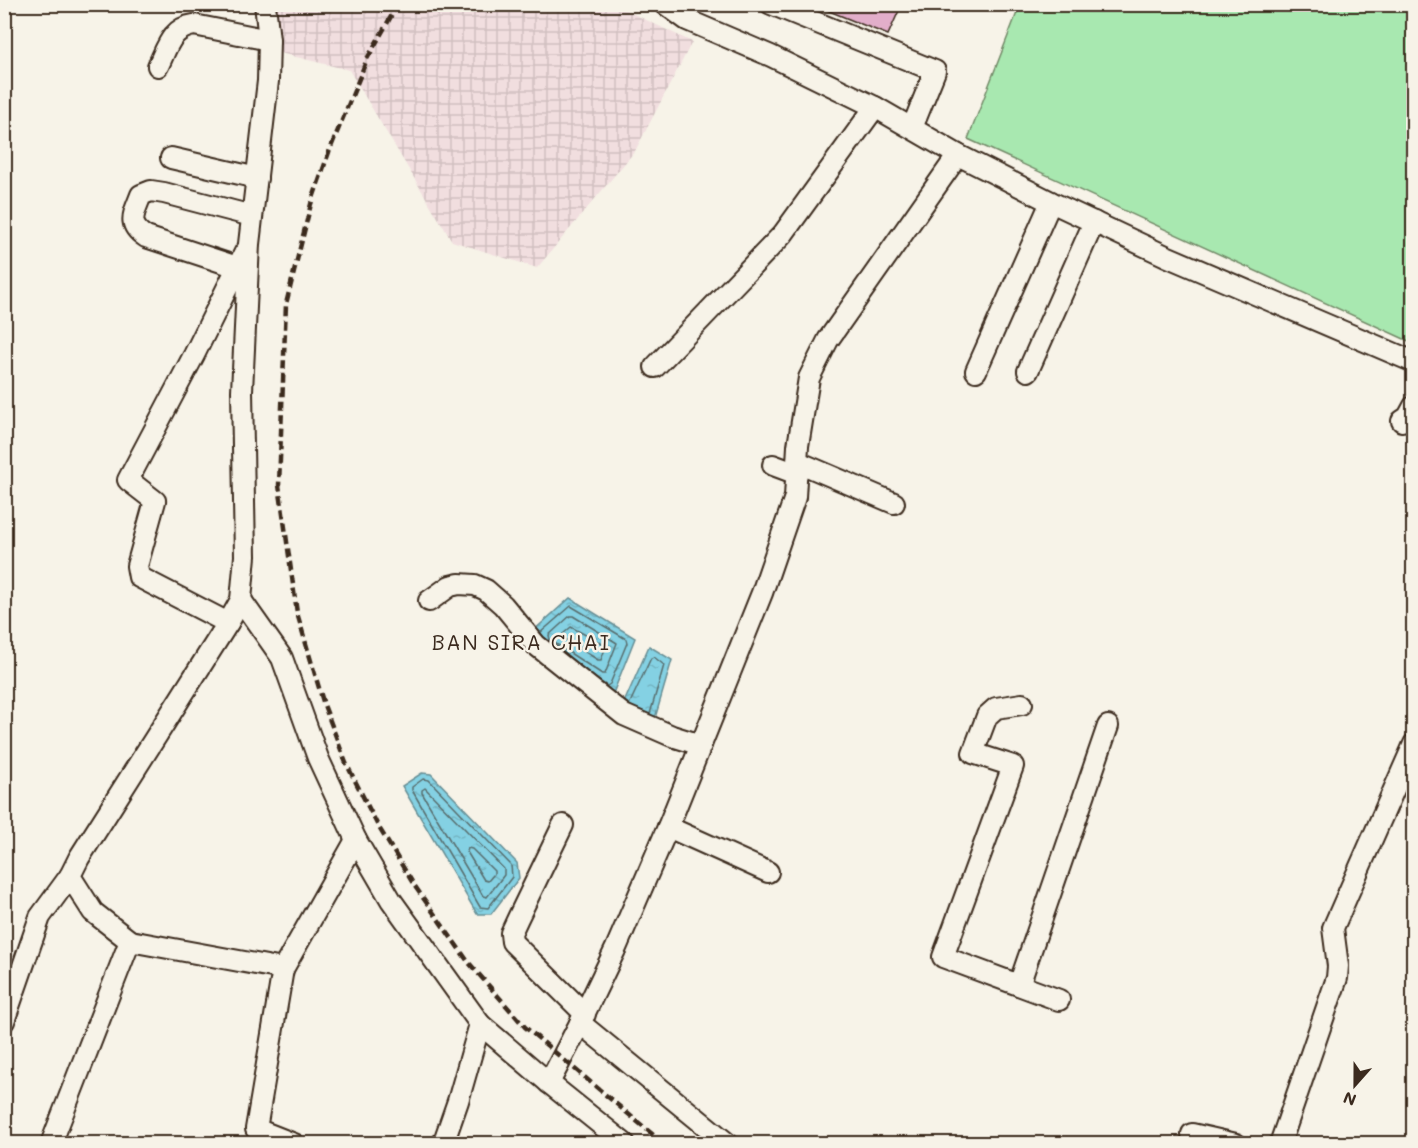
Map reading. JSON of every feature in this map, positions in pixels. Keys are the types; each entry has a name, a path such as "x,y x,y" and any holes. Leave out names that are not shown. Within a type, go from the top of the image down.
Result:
{"street":[{"path":"5,1015 40,917 70,876 79,858 241,600 245,556 242,391 249,244 268,81 266,4"},
{"path":"771,4 935,71 912,128"},
{"path":"664,5 687,20 771,56 875,107 958,155 1051,202 1166,256 1413,362"},
{"path":"158,66 175,33 182,26 194,25 268,40"},
{"path":"656,366 783,234 875,107"},
{"path":"549,1083 583,1019 616,948 668,827 762,593 795,497 809,378 828,340 958,155"},
{"path":"171,158 257,178"},
{"path":"237,267 146,237 136,231 132,220 141,195 151,191 252,216"},
{"path":"976,371 1051,202"},
{"path":"1028,371 1094,222"},
{"path":"228,623 139,577 137,566 155,501 128,480 249,244"},
{"path":"773,465 797,468 894,503"},
{"path":"429,601 450,586 459,584 475,585 486,590 503,605 536,645 624,715 672,736 701,745"},
{"path":"241,600 282,658 318,758 356,840 391,900 480,1024 549,1083 625,1143"},
{"path":"1022,704 996,708 987,716 973,753 1013,766 943,957 1059,999"},
{"path":"1019,985 1108,726"},
{"path":"1280,1143 1337,978 1338,966 1333,928 1413,744"},
{"path":"563,825 511,933 512,942 583,1019 728,1143"},
{"path":"668,827 768,872"},
{"path":"294,1143 254,1136 283,969 356,840"},
{"path":"70,876 93,912 130,941 283,969"},
{"path":"51,1143 130,941"},
{"path":"442,1143 458,1101 480,1024"},
{"path":"1192,1134 1236,1143"}],"shaded area":[{"path":"270,5 615,5 692,42 635,151 537,268 452,241 349,70 272,51"}],"green space":[{"path":"1020,5 1413,5 1413,343 968,139"}],"water":[{"path":"570,598 635,638 612,696 532,632"},
{"path":"649,646 672,660 651,732 619,714"},
{"path":"422,773 431,774 517,863 519,878 491,914 477,914 402,786"}],"building":[{"path":"812,4 897,4 901,6 888,35"}],"railway":[{"path":"398,4 367,59 329,152 311,204 286,304 279,485 297,613 324,705 346,763 378,826 414,885 469,963 525,1027 664,1144"}],"district":[{"name":"BAN SIRA CHAI","path":"521,641"}]}
